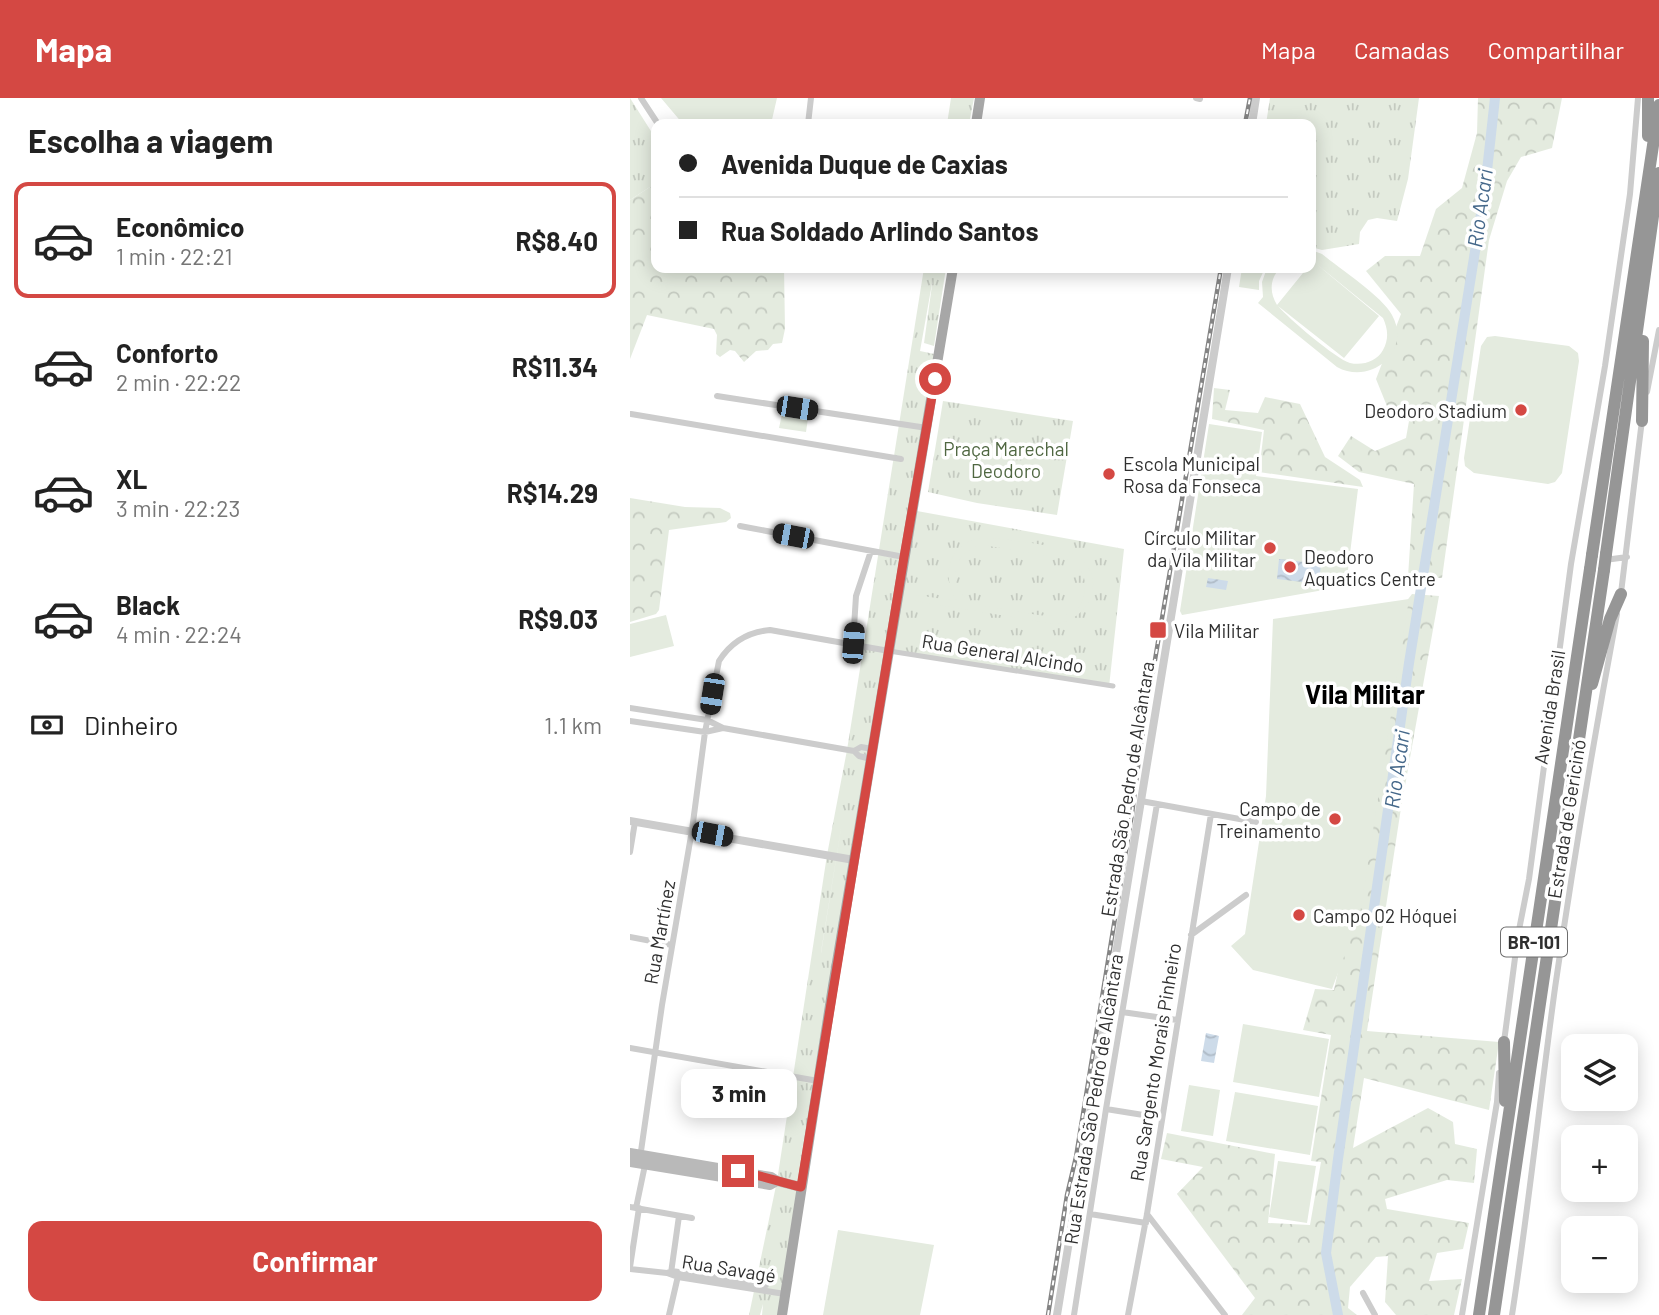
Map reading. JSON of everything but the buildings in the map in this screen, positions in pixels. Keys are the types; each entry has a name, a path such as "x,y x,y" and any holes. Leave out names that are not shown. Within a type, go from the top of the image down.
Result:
{"highway":[{"path":"1648,98 1654,171"},
{"name":"Avenida Brasil","path":"1479,1315 1590,569 1599,554 1653,221 1659,105"},
{"name":"Avenida Brasil","path":"1494,1315 1604,570 1599,554 1654,171"},
{"path":"1642,421 1642,352 1656,232 1653,221"},
{"path":"1582,714 1598,669 1610,619 1621,594"},
{"path":"1504,1042 1507,1125"}],"main road":[{"path":"977,119 980,98"},
{"path":"782,1315 854,860 952,273"},
{"path":"637,1160 770,1185 777,1181 801,1187"}],"street":[{"path":"641,98 654,119"},
{"path":"809,119 811,98"},
{"path":"1253,119 1256,98"},
{"path":"1462,1315 1497,1102 1571,564 1605,366 1633,175 1638,98"},
{"name":"Estrada São Pedro de Alcântara","path":"1057,1315 1227,273"},
{"name":"Estrada de Gericinó","path":"1512,1315 1528,1213 1555,986 1584,800 1621,594 1642,421 1659,330"},
{"path":"717,396 928,428"},
{"path":"631,414 901,459"},
{"path":"740,526 904,557"},
{"path":"871,551 856,596 853,643 889,651"},
{"path":"1571,564 1627,556"},
{"name":"Rua Martínez","path":"630,1268 637,1160 716,669 724,652 753,632 769,630 853,643"},
{"name":"Rua General Alcindo","path":"889,651 1113,686"},
{"path":"630,708 707,720 723,728 854,751 859,756 872,754"},
{"path":"647,723 650,711"},
{"path":"630,721 705,732 723,728"},
{"path":"1142,801 1256,822"},
{"name":"Rua Estrada São Pedro de Alcântara","path":"1074,1315 1157,804"},
{"name":"Rua Sargento Morais Pinheiro","path":"1128,1315 1146,1223 1211,814"},
{"path":"630,852 632,821 854,860"},
{"path":"1191,935 1246,895"},
{"path":"630,937 672,945"},
{"path":"1122,1012 1177,1020"},
{"path":"1105,1016 1121,1020"},
{"path":"630,1048 818,1081"},
{"path":"1106,1109 1162,1118"},
{"path":"635,1208 692,1218"},
{"path":"1090,1213 1146,1223"},
{"path":"1147,1214 1226,1315"},
{"path":"669,1315 680,1216"},
{"name":"Rua Savagé","path":"630,1268 765,1287 785,1294"},
{"path":"1363,1293 1375,1315"}],"green space":[{"path":"630,98 651,131 651,186 630,200"},
{"path":"661,98 777,98 772,119 679,119"},
{"path":"951,98 974,98 970,119 948,119"},
{"path":"1270,98 1419,98 1408,179 1397,221 1377,218 1368,220 1360,232 1359,244 1322,250 1316,248 1316,119 1267,119"},
{"path":"1478,98 1562,98 1552,148 1521,157 1507,181 1489,240 1442,578 1408,577 1414,484 1359,472 1338,456 1351,436 1375,451 1406,438 1409,421 1391,416 1376,379 1401,314 1366,271 1385,256 1420,256 1436,209 1462,188 1477,133"},
{"path":"651,186 651,273 784,273 785,329 782,343 773,344 768,350 756,351 744,362 735,351 730,350 720,357 716,354 717,335 714,329 647,315 630,359 630,200"},
{"path":"1316,252 1370,291 1387,308 1397,328 1397,341 1385,362 1363,372 1350,372 1337,367 1258,303 1263,297 1262,282 1265,273 1277,273 1272,286 1277,305 1303,273 1316,273 1316,264 1379,316 1344,358 1278,306 1301,328 1350,363 1373,360 1383,350 1387,334 1383,318 1316,264"},
{"path":"923,273 945,273 934,346 924,343 933,278 920,351 939,355 917,511 1124,549 1109,687 890,652 780,1315 762,1315 763,1304 760,1315 749,1315 777,1181 827,855 847,750"},
{"path":"1241,273 1263,273 1259,290 1239,287"},
{"name":"Deodoro Stadium","path":"1487,337 1569,346 1578,353 1562,473 1555,482 1548,484 1474,473 1465,466 1481,346"},
{"path":"1214,388 1230,390 1225,410 1258,413 1265,397 1300,404 1325,457 1360,480 1363,487 1259,472 1264,430 1212,419"},
{"name":"Praça Marechal Deodoro","path":"943,401 1073,421 1057,515 977,503 928,492"},
{"path":"782,414 808,418 806,432 779,428"},
{"name":"Círculo Militar da Vila Militar","path":"1209,424 1262,432 1256,476 1358,489 1346,586 1182,615 1180,611"},
{"path":"1033,455 1052,458 1050,469 1031,466"},
{"path":"1005,465 1030,471 1026,488 1001,482"},
{"path":"630,498 685,507 720,508 730,513 731,518 726,522 669,530 659,610 656,614 630,622"},
{"path":"982,538 1016,541 1074,554 1085,563 1091,573 1093,584 1086,606 1078,615 1054,624 915,601 916,595 957,601 949,581 951,562 955,553 971,541","holes":["983,545 1070,560 1083,576 1083,600 1077,609 1059,616 1036,615 972,603 963,596 955,579 959,561 964,554"]},
{"path":"1412,594 1439,596 1401,808 1367,1031 1499,1042 1489,1110 1364,1078 1353,1148 1428,1108 1453,1122 1455,1144 1477,1149 1474,1183 1447,1180 1385,1199 1387,1209 1469,1223 1463,1249 1437,1253 1429,1281 1462,1279 1454,1315 1396,1315 1385,1302 1388,1256 1376,1257 1350,1287 1348,1308 1357,1315 1242,1315 1255,1298 1177,1194 1203,1167 1161,1159 1167,1133 1275,1154 1268,1223 1310,1225 1321,1162 1311,1161 1331,1035 1303,1030 1315,989 1334,990 1373,806 1399,611"},
{"path":"1409,599 1360,914 1332,989 1253,970 1231,946 1245,934 1266,796 1273,619"},
{"path":"666,615 674,646 630,657 630,624"},
{"path":"1243,1024 1329,1039 1319,1097 1233,1082"},
{"path":"1189,1085 1220,1090 1213,1136 1181,1131"},
{"path":"1235,1092 1318,1106 1310,1155 1226,1141"},
{"path":"1278,1161 1316,1166 1307,1223 1269,1217"},
{"path":"838,1230 934,1245 920,1315 823,1315"}],"water":[{"path":"1279,559 1321,564 1319,584 1277,579"},
{"path":"1208,578 1228,581 1226,590 1206,587"},
{"path":"1206,1033 1219,1036 1214,1063 1201,1061"}],"waterway":[{"name":"Rio Acari","path":"1338,1315 1326,1253 1338,1159 1409,663 1485,189 1495,98"}],"railway":[{"path":"1246,119 1250,98"},
{"path":"1048,1315 1220,273"}],"place":[{"name":"Deodoro Stadium","path":"1521,410"},
{"name":"Escola Municipal Rosa da Fonseca","path":"1109,474"},
{"name":"Círculo Militar da Vila Militar","path":"1270,548"},
{"name":"Deodoro Aquatics Centre","path":"1290,567"},
{"name":"Vila Militar","path":"1158,630"},
{"name":"Campo de Treinamento","path":"1335,819"},
{"name":"Campo 02 Hóquei","path":"1299,915"}],"district":[{"name":"Vila Militar","path":"1365,693"}],"route":[{"path":"738,1171 771,1177 801,1187 935,379"}]}
